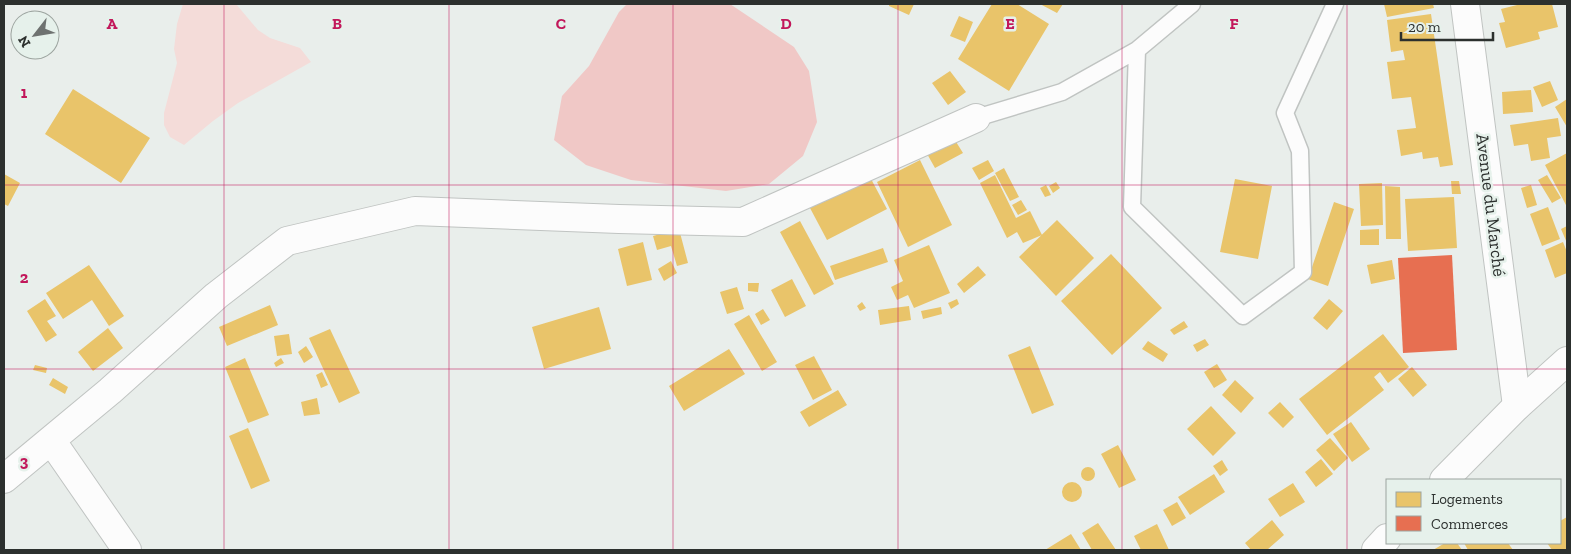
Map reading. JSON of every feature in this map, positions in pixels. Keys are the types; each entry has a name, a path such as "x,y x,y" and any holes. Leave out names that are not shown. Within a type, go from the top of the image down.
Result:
{"main road":[{"name":"Avenue du Marché","path":"1466,4 1517,406"},
{"path":"4,479 110,391 216,296 287,241 415,211 743,222 976,118"},
{"path":"1445,479 1517,406 1567,361"},
{"path":"51,440 127,550"},
{"path":"1376,550 1386,539"}],"lane":[{"path":"976,118 1062,92 1137,50 1192,4"},
{"path":"1137,50 1132,207 1243,316 1303,272 1300,151 1285,113 1335,4"}],"shaded area":[{"path":"183,4 236,4 258,30 270,38 300,48 311,62 238,103 184,145 170,137 164,125 164,113 177,63 174,49 177,24"},
{"path":"627,4 730,4 794,47 809,71 817,122 803,156 769,184 726,191 631,180 586,165 554,140 562,96 589,66 619,12"}],"building: Logements":[{"path":"889,4 914,4 909,15 889,6"},
{"path":"992,4 1017,4 1049,24 1009,91 958,59"},
{"path":"1040,4 1063,4 1057,13"},
{"path":"1384,4 1433,4 1434,8 1387,17"},
{"path":"1521,4 1552,4 1558,27 1538,32 1540,39 1506,48 1499,23 1505,22 1501,9"},
{"path":"1431,14 1453,165 1440,167 1438,157 1423,159 1422,152 1401,156 1397,130 1416,128 1411,97 1392,99 1387,62 1405,60 1403,50 1391,52 1387,20"},
{"path":"959,16 973,22 965,42 950,36"},
{"path":"950,71 966,92 948,105 932,83"},
{"path":"1550,81 1558,100 1542,107 1533,87"},
{"path":"73,89 150,138 121,183 45,134"},
{"path":"1531,90 1533,112 1503,114 1502,92"},
{"path":"1567,99 1567,127 1555,107"},
{"path":"1558,118 1561,136 1547,138 1550,158 1531,161 1528,144 1514,146 1510,125"},
{"path":"953,137 963,153 935,168 926,152"},
{"path":"1567,153 1567,207 1545,165"},
{"path":"920,160 952,225 908,247 877,182"},
{"path":"988,160 994,171 979,180 972,168"},
{"path":"1004,168 1019,197 1010,201 995,173"},
{"path":"4,174 20,183 8,206 4,204"},
{"path":"995,175 1016,218 1030,211 1042,235 1023,243 1017,232 1007,238 980,183"},
{"path":"1547,175 1561,198 1552,203 1538,180"},
{"path":"870,177 887,209 827,240 810,208"},
{"path":"1235,179 1272,186 1258,259 1220,252"},
{"path":"1451,181 1459,181 1461,194 1452,194"},
{"path":"1056,182 1060,188 1053,193 1049,186"},
{"path":"1382,183 1383,225 1361,226 1359,184"},
{"path":"1046,185 1051,195 1045,197 1040,188"},
{"path":"1531,185 1537,205 1527,208 1521,188"},
{"path":"1385,186 1400,187 1401,239 1386,239"},
{"path":"1454,197 1457,248 1408,251 1405,199"},
{"path":"1021,200 1027,210 1018,215 1012,205"},
{"path":"1334,202 1354,209 1328,286 1308,279"},
{"path":"1548,207 1560,239 1542,246 1530,214"},
{"path":"1057,220 1094,258 1056,296 1019,257"},
{"path":"800,221 834,284 814,295 780,232"},
{"path":"1567,226 1567,243 1561,229"},
{"path":"679,229 688,263 677,266 671,246 657,250 653,236"},
{"path":"1379,229 1379,245 1360,245 1360,230"},
{"path":"643,242 652,280 627,286 618,249"},
{"path":"1563,242 1567,252 1567,273 1555,278 1545,250"},
{"path":"929,245 950,293 914,308 908,295 897,300 891,287 903,281 894,260"},
{"path":"883,248 888,262 835,280 830,266"},
{"path":"1111,254 1162,308 1112,355 1061,301"},
{"path":"1392,260 1395,279 1371,284 1367,265"},
{"path":"671,261 677,273 664,281 658,269"},
{"path":"89,265 124,316 109,326 92,300 63,319 46,293"},
{"path":"978,266 986,275 964,293 957,284"},
{"path":"792,279 806,306 785,317 771,290"},
{"path":"748,283 759,283 758,292 748,291"},
{"path":"737,287 744,309 727,314 720,292"},
{"path":"45,299 56,316 47,321 57,335 46,342 27,311"},
{"path":"957,299 959,304 951,309 948,303"},
{"path":"1329,299 1343,311 1327,330 1313,318"},
{"path":"862,302 866,308 860,311 857,306"},
{"path":"270,305 278,325 227,346 219,327"},
{"path":"909,306 911,320 880,325 878,310"},
{"path":"599,307 611,349 544,369 532,327"},
{"path":"941,307 942,314 923,319 921,311"},
{"path":"763,309 770,320 761,325 755,314"},
{"path":"749,315 777,362 762,371 734,324"},
{"path":"1184,321 1188,327 1174,335 1170,330"},
{"path":"108,328 123,348 93,371 78,352"},
{"path":"330,329 360,393 339,403 309,338"},
{"path":"289,334 292,354 277,356 274,336"},
{"path":"1383,334 1409,367 1388,383 1380,372 1374,377 1384,390 1327,435 1299,399"},
{"path":"1205,339 1209,345 1197,352 1193,345"},
{"path":"1148,341 1168,354 1163,362 1142,349"},
{"path":"306,346 313,357 304,363 298,352"},
{"path":"1030,346 1054,405 1032,414 1008,355"},
{"path":"729,349 745,374 684,411 669,386"},
{"path":"814,356 832,390 813,400 795,365"},
{"path":"245,358 269,415 248,423 225,367"},
{"path":"281,358 284,363 276,367 274,363"},
{"path":"1217,364 1227,380 1214,388 1204,372"},
{"path":"35,365 47,368 46,373 33,370"},
{"path":"1412,367 1427,385 1413,397 1398,379"},
{"path":"322,372 328,385 321,388 316,375"},
{"path":"53,378 68,387 65,394 49,385"},
{"path":"1235,380 1254,398 1241,413 1222,395"},
{"path":"838,390 847,405 809,427 800,412"},
{"path":"317,398 320,414 304,416 301,402"},
{"path":"1280,402 1294,417 1283,428 1268,413"},
{"path":"1211,406 1236,433 1213,456 1187,429"},
{"path":"1351,422 1370,449 1352,462 1333,434"},
{"path":"248,428 270,481 251,489 229,436"},
{"path":"1330,438 1348,458 1334,471 1316,450"},
{"path":"1118,445 1136,480 1119,488 1101,454"},
{"path":"1321,459 1333,474 1316,487 1305,472"},
{"path":"1222,460 1228,470 1220,476 1213,466"},
{"path":"1088,467 1093,469 1095,474 1093,479 1088,481 1083,479 1081,474 1083,469"},
{"path":"1214,474 1225,492 1190,515 1178,497"},
{"path":"1072,482 1079,485 1082,492 1079,499 1072,502 1065,499 1062,492 1065,485"},
{"path":"1293,483 1305,502 1280,517 1268,499"},
{"path":"1177,502 1186,518 1172,526 1163,510"},
{"path":"1567,517 1567,550 1552,550 1548,544 1561,544 1561,520"},
{"path":"1272,520 1284,535 1267,550 1251,550 1245,543"},
{"path":"1098,523 1116,550 1092,550 1082,533"},
{"path":"1157,524 1169,550 1141,550 1134,536"},
{"path":"1071,534 1081,550 1045,550"},
{"path":"1443,544 1458,544 1462,550 1433,550"},
{"path":"1465,544 1509,544 1513,550 1468,550"}],"building: Commerces":[{"path":"1452,255 1457,350 1403,353 1398,258"}]}
